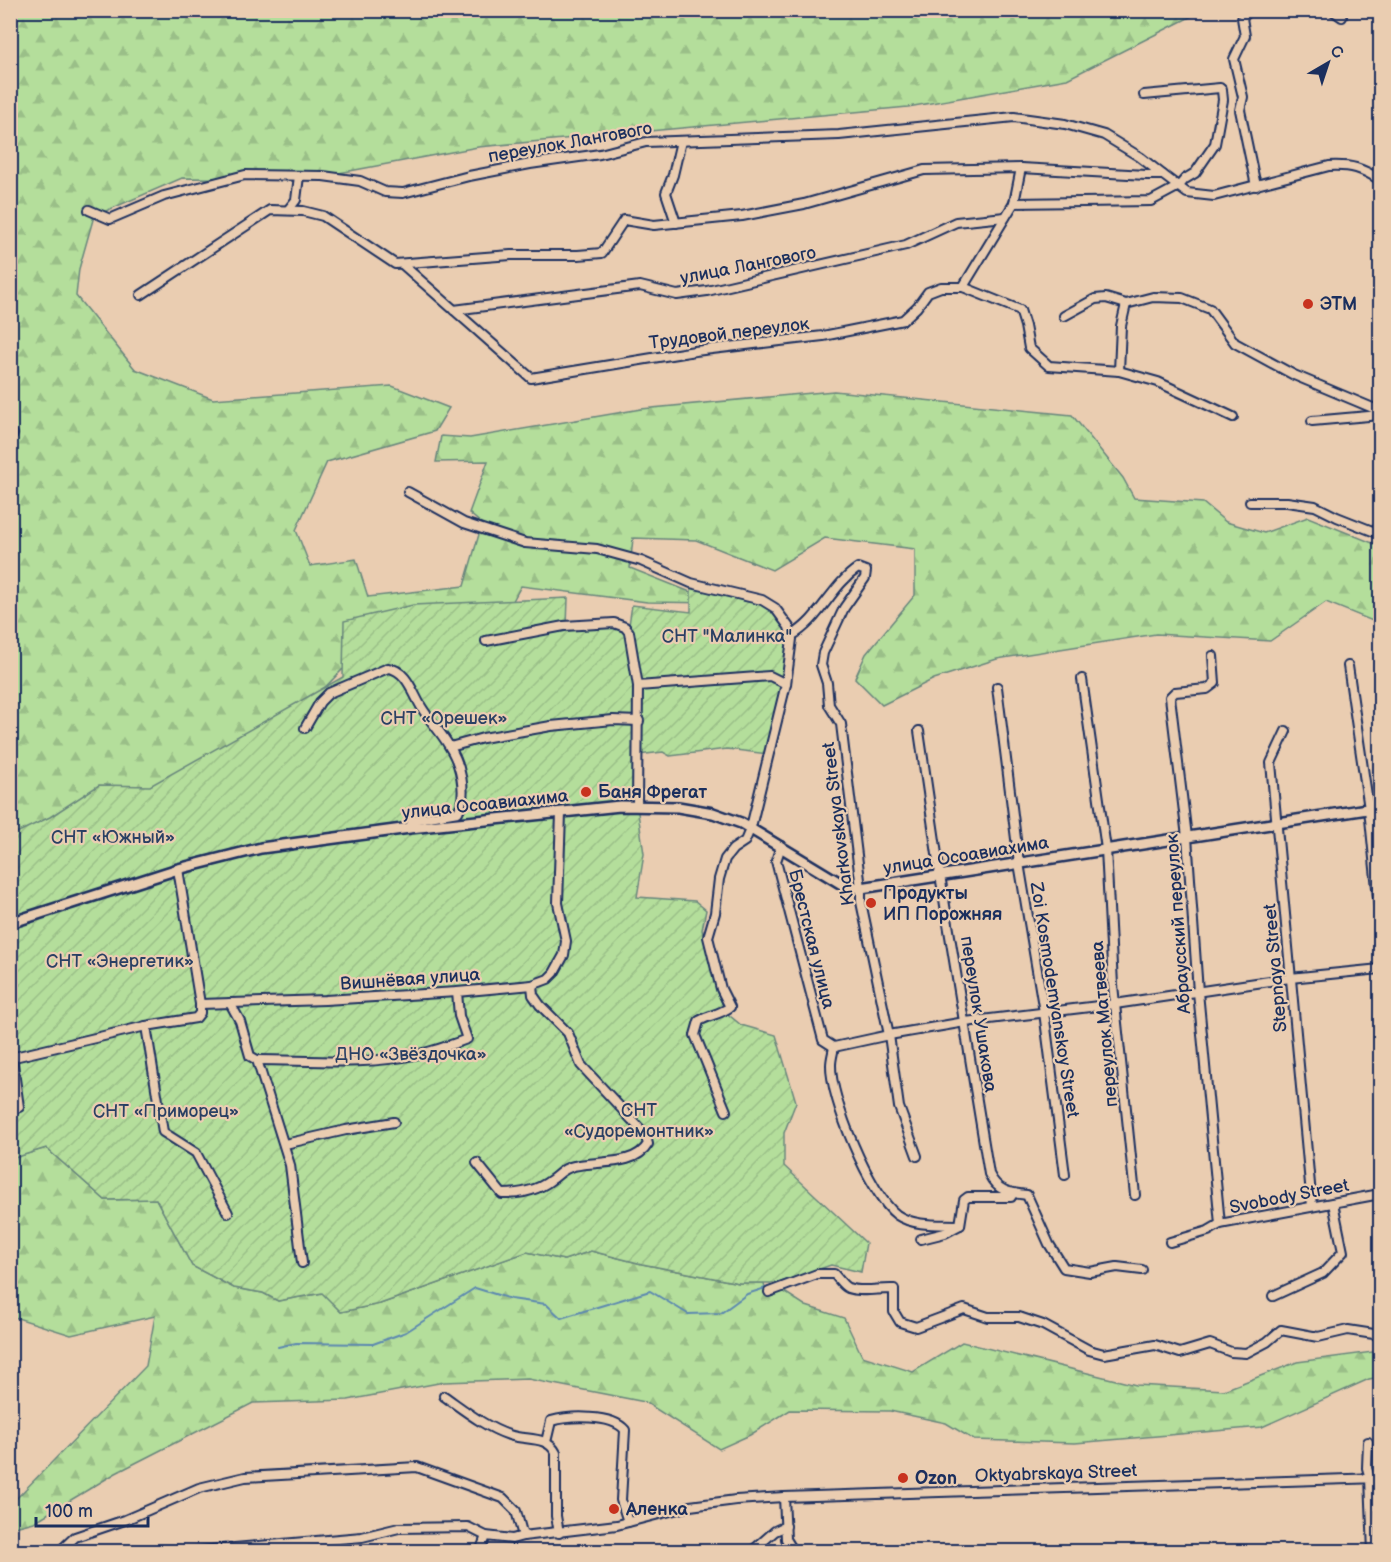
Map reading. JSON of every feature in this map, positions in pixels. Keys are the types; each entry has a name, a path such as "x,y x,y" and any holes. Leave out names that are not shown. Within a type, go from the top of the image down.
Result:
{"street":[{"path":"1250,10 1242,18 1245,36 1234,59 1243,97 1240,110 1256,186"},
{"path":"1332,10 1342,17"},
{"path":"1014,203 1151,201 1179,186 1195,173 1215,144 1223,100 1222,90 1220,88 1144,95"},
{"name":"переулок Лангового","path":"89,210 110,219 164,196 245,175 323,176 360,181 385,192 403,193 469,176 600,154 646,142 839,135 1014,117 1065,124 1104,135 1140,157 1187,193 1215,196 1329,166 1344,165 1362,169 1380,180"},
{"path":"676,223 666,193 673,176 681,141"},
{"path":"402,264 511,255 602,253 624,220 654,225 742,216 804,204 924,170 1021,168 1163,174"},
{"path":"963,287 1014,203 1021,168"},
{"path":"141,295 270,210 288,210 296,200 299,176"},
{"name":"Трудовой переулок","path":"288,210 323,216 395,264 402,264 531,378 695,351 823,336 903,320 928,292 941,287 963,287 1020,310 1029,348 1049,366 1119,371"},
{"name":"улица Лангового","path":"454,310 640,286 677,295 707,291 906,245 956,222 1005,217"},
{"path":"1064,316 1095,299 1106,298 1126,304 1152,297 1182,298 1210,309 1235,343 1294,375 1380,413"},
{"path":"1126,304 1121,326 1119,371 1158,382 1233,417"},
{"path":"1312,421 1380,413"},
{"path":"408,492 464,523 525,543 597,549 640,561 691,583 762,600 775,608 789,627 791,636 786,684 751,827 745,841 733,849 725,859 708,937 721,989 730,1006 724,1011 708,1015 699,1021 694,1035 726,1111"},
{"path":"1250,502 1287,502 1315,506 1380,534"},
{"name":"Kharkovskaya Street","path":"791,636 817,615 849,574 858,568 866,571 865,578 844,608 823,653 821,665 827,683 829,705 842,724 861,902 900,1107 917,1156"},
{"path":"486,641 564,626 614,623 625,627 629,632 638,686 637,807"},
{"name":"Абраусский переулок","path":"1214,656 1215,683 1208,689 1174,692 1170,697 1187,837 1198,992 1220,1224"},
{"path":"1347,666 1369,809 1380,918"},
{"path":"305,728 320,702 329,693 388,668 402,673 422,708 450,747 461,776 463,802 458,812 412,820 410,828"},
{"path":"638,686 770,676 786,684"},
{"name":"переулок Матвеева","path":"1083,679 1106,849 1115,1004 1135,1195"},
{"name":"Zoi Kosmodemyanskoy Street","path":"997,687 1019,863 1044,1012 1065,1175"},
{"path":"450,747 483,738 551,726 614,720 639,721"},
{"name":"Stepnaya Street","path":"1286,730 1271,763 1312,1206"},
{"name":"переулок Ушакова","path":"919,731 989,1174 994,1184 1013,1193 1027,1196 1049,1244 1064,1268 1090,1272 1117,1267 1142,1270"},
{"name":"улица Осоавиахима","path":"10,923 178,869 261,848 410,828 620,806 678,807 714,813 751,827 845,886 861,888 1380,807"},
{"name":"Вишнёвая улица","path":"200,1004 457,992 532,985 548,979 564,955 566,941 558,903 561,813"},
{"name":"Брестская улица","path":"781,846 776,861 822,1040 834,1047"},
{"path":"10,1111 19,1107 11,1058 146,1026 196,1018 200,1013 178,869"},
{"path":"960,1225 913,1223 896,1214 873,1184 849,1136 831,1066 834,1047 965,1022 1115,1004 1290,978 1380,969"},
{"path":"477,1163 502,1194 518,1194 552,1180 562,1169 592,1162 626,1159 644,1151 648,1144 645,1134 581,1065 568,1033 540,1005 533,995 532,985"},
{"path":"230,1003 240,1021 250,1056 257,1060 362,1060 417,1055 467,1039 459,1016 457,992"},
{"path":"146,1026 163,1132 196,1153 228,1213"},
{"path":"257,1060 290,1165 302,1263"},
{"path":"285,1144 394,1122"},
{"path":"960,1225 964,1200 968,1197 1011,1197 1013,1193"},
{"name":"Svobody Street","path":"1170,1242 1208,1232 1220,1224 1380,1194"},
{"path":"1273,1296 1323,1273 1343,1252 1333,1203"},
{"path":"921,1239 945,1233 960,1225"},
{"path":"769,1292 817,1274 834,1274 846,1288 894,1289 894,1312 900,1322 916,1327 964,1309 988,1317 1019,1317 1043,1325 1089,1350 1104,1353 1155,1345 1180,1353 1210,1344 1231,1352 1246,1353 1267,1342 1281,1330 1318,1337 1348,1330 1380,1335"},
{"path":"444,1396 478,1420 510,1436 552,1445 556,1453 556,1516 559,1533"},
{"path":"546,1442 550,1421 564,1418 609,1420 621,1425 625,1430 621,1500 628,1522"},
{"path":"1368,1442 1367,1468 1370,1478 1373,1551"},
{"path":"59,1551 75,1537 125,1520 199,1488 245,1477 417,1467 503,1498 516,1511 523,1536"},
{"name":"Oktyabrskaya Street","path":"188,1551 362,1537 399,1528 468,1527 486,1536 512,1539 628,1522 690,1506 784,1497 1380,1478"},
{"path":"784,1497 786,1539 794,1551"},
{"path":"751,1551 775,1531 786,1526"},
{"path":"480,1551 486,1536"}],"green space":[{"path":"11,11 1202,11 1067,79 908,107 478,147 307,179 182,178 94,216 79,269 76,296 135,369 213,399 392,386 449,408 435,431 327,462 296,530 310,566 356,559 368,597 464,586 482,524 469,513 488,461 436,462 441,436 470,438 641,409 834,391 1072,415 1123,478 1134,498 1203,503 1226,522 1264,533 1308,517 1380,546 1380,624 1326,602 1270,641 1156,634 997,659 934,679 882,705 855,678 866,654 915,595 915,549 825,538 772,570 696,540 633,538 630,568 718,603 647,602 521,586 509,608 404,643 342,670 298,715 208,771 11,846"},
{"path":"691,583 762,600 775,608 792,639 768,754 727,749 670,756 663,752 638,755 637,806 644,854 637,897 695,901 706,910 702,930 724,1011 741,1025 776,1035 796,1102 784,1133 784,1166 866,1243 861,1272 831,1265 778,1283 739,1283 642,1264 591,1251 564,1260 527,1252 380,1304 341,1312 322,1293 278,1301 263,1293 234,1288 192,1266 156,1199 105,1200 46,1148 11,1159 10,836 50,817 99,785 150,786 343,677 344,621 413,605 568,598 567,626 625,627 629,625 632,605 691,612"},
{"path":"46,1148 105,1200 156,1199 192,1266 234,1288 263,1293 278,1301 323,1293 341,1312 380,1304 527,1252 564,1260 591,1251 642,1264 739,1283 764,1283 766,1294 783,1291 806,1306 844,1318 862,1356 913,1372 962,1342 1136,1385 1224,1390 1297,1362 1380,1351 1380,1377 1369,1379 1262,1427 1075,1443 974,1440 946,1423 890,1411 790,1410 750,1435 719,1449 645,1402 528,1379 444,1382 348,1400 253,1403 116,1473 34,1522 11,1528 10,1505 146,1366 155,1316 71,1335 11,1316 11,1159"}],"waterway":[{"path":"278,1347 296,1343 373,1344 406,1332 475,1288 511,1299 546,1304 561,1318 650,1291 688,1314 721,1313 747,1294 772,1286"}],"place":[{"name":"ЭТМ","path":"1308,304"},
{"name":"Баня Фрегат","path":"586,792"},
{"name":"Продукты ИП Порожняя","path":"871,903"},
{"name":"Ozon","path":"903,1478"},
{"name":"Аленка","path":"614,1509"}],"park label":[{"name":"СНТ \"Малинка\"","path":"727,636"},
{"name":"СНТ «Орешек»","path":"444,718"},
{"name":"СНТ «Южный»","path":"113,837"},
{"name":"СНТ «Энергетик»","path":"120,961"},
{"name":"ДНО «Звёздочка»","path":"411,1054"},
{"name":"СНТ «Приморец»","path":"166,1111"},
{"name":"СНТ «Судоремонтник»","path":"639,1120"}]}
